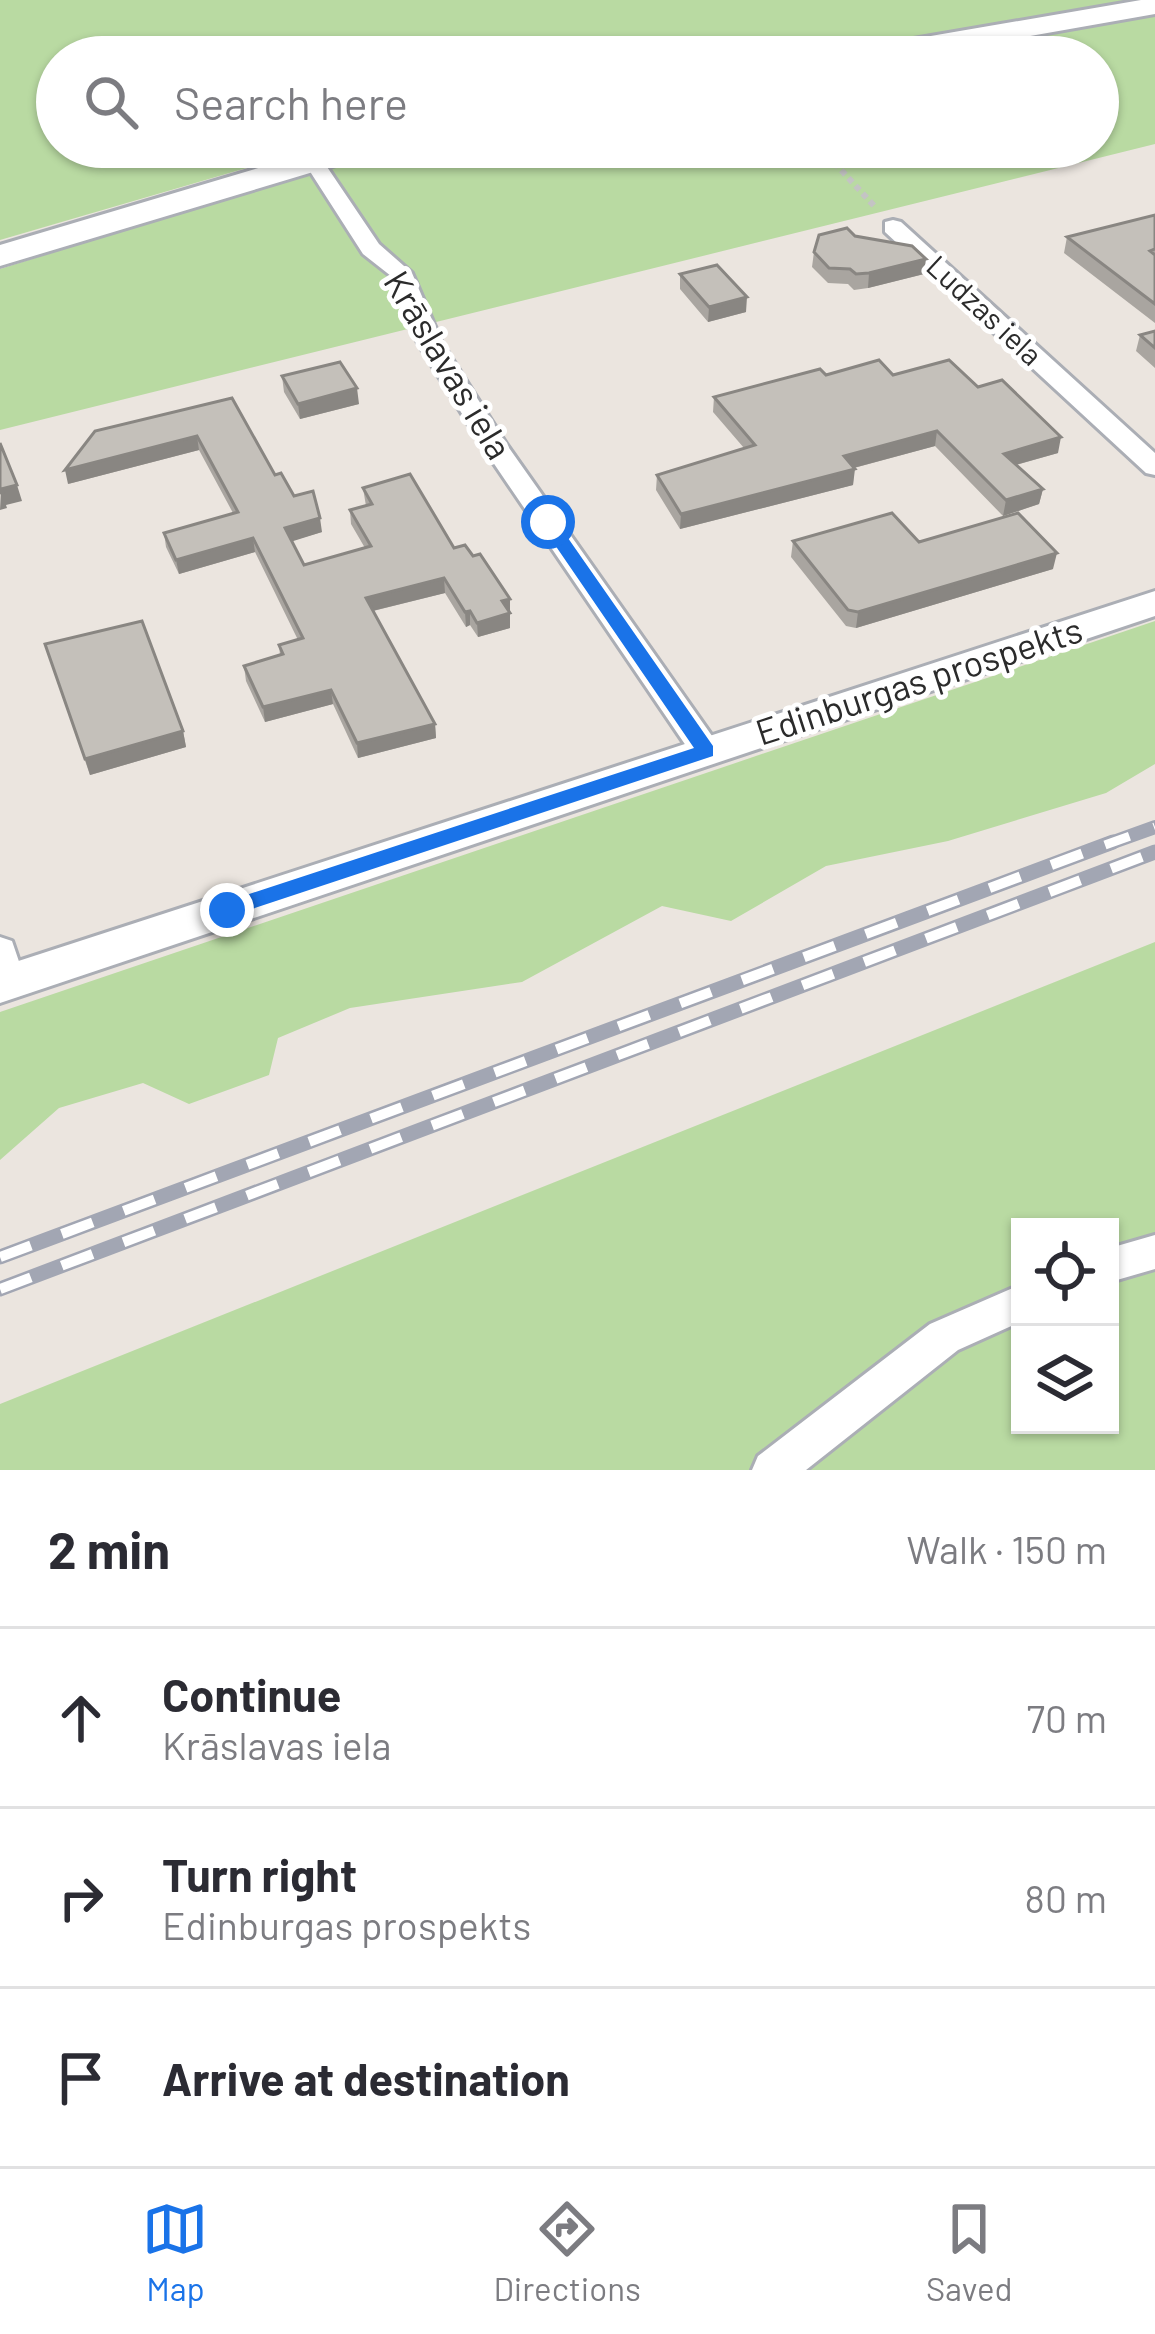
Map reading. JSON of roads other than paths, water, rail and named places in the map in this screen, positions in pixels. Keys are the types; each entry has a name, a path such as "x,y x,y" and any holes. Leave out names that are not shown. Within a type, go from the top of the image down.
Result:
{"main road":[{"path":"981,36 1155,6"},
{"path":"0,256 283,168"}],"street":[{"name":"Krāslavas iela","path":"318,168 371,249 401,273 430,343 484,429 706,751"},
{"name":"Ludzas iela","path":"893,227 1155,467"},
{"name":"Edinburgas prospekts","path":"3,972 706,751 1155,603"},
{"path":"1119,1262 1155,1252"},
{"path":"773,1470 944,1337 1011,1307"}],"railway":[{"path":"1105,845 1155,827"},
{"path":"0,1257 1113,842"},
{"path":"0,1289 1155,852"}]}
